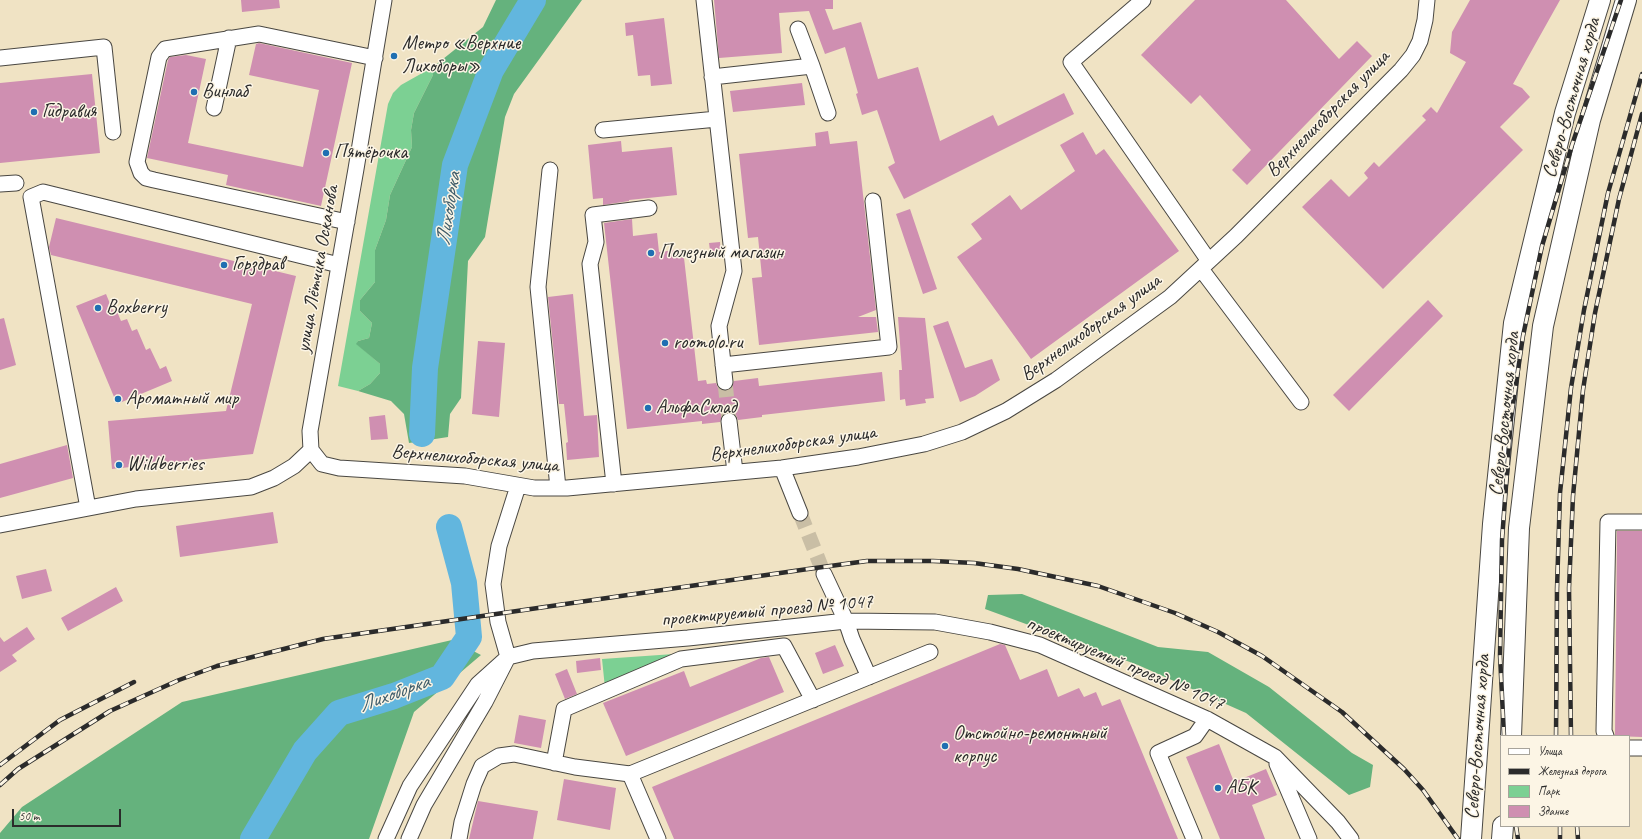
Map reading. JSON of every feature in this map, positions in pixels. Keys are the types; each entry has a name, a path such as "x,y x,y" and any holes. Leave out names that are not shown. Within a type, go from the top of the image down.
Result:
{"main road":[{"name":"Северо-Восточная хорда","path":"1471,839 1493,524 1514,323 1565,112 1600,0"},
{"name":"Северо-Восточная хорда","path":"1511,735 1519,528 1543,326 1590,120 1626,0"},
{"name":"Северо-Восточная хорда","path":"1502,839 1503,827"}],"street":[{"name":"улица Лётчика Осканова","path":"311,450 310,431 384,0"},
{"path":"704,0 734,270 719,326 725,382"},
{"path":"1143,0 1071,62 1205,265 1301,402"},
{"name":"Верхнелихоборская улица","path":"311,450 322,464 339,468 465,476 518,486 558,488 782,468 858,458 924,444 962,432 1000,414 1063,375 1170,296 1205,265 1401,70 1413,55 1420,41 1425,20 1427,0"},
{"path":"798,29 828,113"},
{"path":"347,222 146,178 141,173 137,162 161,53 170,47 255,34 271,41 375,58"},
{"path":"214,108 229,38"},
{"path":"0,58 104,47 113,132"},
{"path":"712,77 812,66"},
{"path":"603,130 717,118"},
{"path":"550,170 538,287 558,488"},
{"path":"0,184 16,183"},
{"path":"88,508 31,197 43,192 339,264"},
{"path":"723,365 888,347 873,201"},
{"path":"614,484 590,264 596,242 593,215 649,208"},
{"path":"729,421 735,472"},
{"path":"0,525 136,499 251,487 274,478 294,466 311,450"},
{"path":"782,468 800,513"},
{"path":"409,839 424,805 485,702 508,658 498,622 493,584 499,546 518,486"},
{"path":"1606,735 1604,731 1608,522 1642,522"},
{"path":"824,574 846,621 852,639 869,677"},
{"name":"проектируемый проезд № 1047","path":"508,658 534,651 688,638 846,621 935,622 990,632 1040,645 1207,719 1275,757 1332,816 1351,839"},
{"path":"554,763 564,709 681,659 784,646 813,700"},
{"path":"459,839 462,822 474,784 482,766 499,756 514,754 554,763 630,774 930,652"},
{"path":"386,839 410,786 478,684 508,658"},
{"path":"1194,839 1158,753 1195,736 1207,719"},
{"path":"1630,748 1642,748"},
{"path":"1275,757 1309,839"},
{"path":"630,774 658,839"}],"green space":[{"path":"496,0 582,0 514,94 505,117 485,237 468,261 461,398 450,414 448,437 409,443 404,414 391,401 358,391 370,384 380,373 380,364 356,344 358,341 369,338 372,323 360,311 360,300 375,282 375,250 386,220 390,195 412,147 411,130 414,113 433,75 433,67 483,27"},
{"path":"433,67 433,75 414,113 411,130 412,147 390,195 386,220 375,250 375,282 360,300 360,311 372,323 369,338 358,341 357,344 380,364 380,373 370,384 358,391 338,386 388,104 393,93 401,85"},
{"path":"1022,594 1158,647 1208,652 1269,687 1352,753 1373,765 1370,787 1349,795 1246,713 1138,665 985,609 988,595"},
{"path":"452,640 481,655 414,712 369,839 0,839 0,833 22,807 182,702"},
{"path":"674,654 605,688 602,659"}],"building":[{"path":"241,0 279,0 280,8 242,12"},
{"path":"714,0 833,0 833,9 825,9 833,30 861,22 878,79 918,67 940,141 993,115 998,126 1064,93 1074,114 904,199 888,167 895,163 877,110 862,115 856,94 858,93 845,47 825,54 809,11 779,13 782,53 719,58"},
{"path":"1195,0 1286,0 1339,59 1357,41 1372,56 1247,185 1232,170 1251,150 1200,95 1191,104 1141,55"},
{"path":"1470,0 1560,0 1513,84 1522,88 1530,97 1500,127 1523,150 1383,289 1302,207 1331,179 1349,197 1368,178 1364,173 1374,162 1379,167 1426,120 1422,116 1431,107 1437,113 1466,62 1450,53 1452,32"},
{"path":"664,18 672,84 651,86 650,75 638,76 633,35 626,36 625,23"},
{"path":"259,43 352,63 321,206 226,185 228,175 147,158 168,60 170,57 186,55 206,59 188,143 303,167 319,90 249,75 256,44"},
{"path":"92,74 100,153 0,163 0,83"},
{"path":"802,83 805,105 733,112 730,91"},
{"path":"828,131 830,144 857,141 876,310 858,317 876,317 878,332 759,345 752,278 762,277 758,237 748,238 739,154 816,146 815,133"},
{"path":"1083,132 1096,155 1104,149 1179,251 1031,359 957,257 982,239 971,224 1010,195 1021,210 1075,171 1060,145"},
{"path":"621,141 622,152 672,147 677,195 629,200 603,205 603,198 593,199 588,145"},
{"path":"910,209 937,289 923,294 896,214"},
{"path":"56,218 296,276 253,454 112,469 108,421 226,411 252,304 51,255 49,247"},
{"path":"632,219 633,236 657,233 659,252 683,249 698,381 706,380 707,384 716,383 718,388 726,391 731,389 734,381 758,378 759,386 882,372 885,401 762,415 762,417 738,420 736,415 728,412 723,414 720,422 702,424 702,421 627,429 604,223"},
{"path":"720,242 721,257 711,258 709,243"},
{"path":"106,294 113,311 116,309 121,321 127,319 132,331 137,329 146,350 150,348 160,369 166,366 172,381 117,404 76,306"},
{"path":"573,294 584,416 597,415 599,457 567,460 566,443 568,442 564,404 559,404 548,297"},
{"path":"1428,300 1443,316 1349,411 1333,395"},
{"path":"898,317 925,318 934,398 925,399 926,403 906,406 905,399 900,400 899,370 902,370"},
{"path":"4,318 16,365 0,370 0,319"},
{"path":"948,321 965,368 992,359 1000,380 975,396 960,402 933,326"},
{"path":"478,341 505,343 499,417 472,414"},
{"path":"385,415 388,439 371,440 369,417"},
{"path":"67,445 73,478 0,498 0,464"},
{"path":"273,512 278,543 180,557 176,526"},
{"path":"1617,531 1642,531 1642,737 1615,735"},
{"path":"46,569 52,591 22,599 16,576"},
{"path":"116,587 123,601 68,631 61,618"},
{"path":"27,627 35,639 12,655 17,661 0,672 0,637 4,642"},
{"name":"Отстойно-ремонтный корпус","path":"1000,644 1005,645 1020,680 1047,669 1058,697 1079,688 1084,697 1096,692 1102,706 1120,699 1178,839 674,839 652,787"},
{"path":"835,645 844,666 823,674 815,653"},
{"path":"769,657 784,692 626,756 603,703 684,671 690,687 761,658"},
{"path":"600,658 601,670 577,673 576,661"},
{"path":"567,669 577,694 565,699 555,674"},
{"path":"519,715 546,720 541,748 514,743"},
{"name":"АБК","path":"1219,744 1234,782 1266,769 1277,795 1252,805 1265,839 1220,839 1186,757"},
{"path":"564,779 616,788 610,830 557,820"},
{"path":"478,801 538,811 533,839 469,839"}],"waterway":[{"name":"Лихоборка","path":"422,434 425,368 455,165 491,70 533,0"},
{"name":"Лихоборка","path":"253,839 305,751 339,713 394,696 442,677 469,637 464,583 449,527"}],"tunnel":[{"path":"725,382 729,421"},
{"path":"800,513 824,574"}],"railway":[{"path":"1504,735 1500,655 1502,540 1511,418 1523,336 1542,246 1572,145 1621,0"},
{"path":"1556,735 1557,589 1560,493 1571,388 1584,310 1608,193 1642,74"},
{"path":"1571,735 1569,588 1573,496 1583,390 1595,313 1619,199 1642,114"},
{"path":"0,785 18,769 110,711 179,680 217,666 323,639 867,561 933,561 974,563 1018,569 1098,586 1175,613 1218,632 1262,656 1342,712 1404,769 1423,790 1458,839"},
{"path":"0,765 60,720 134,682"},
{"path":"1516,827 1518,839"},
{"path":"1560,827 1560,839"},
{"path":"1577,827 1578,839"}],"place":[{"name":"Метро «Верхние Лихоборы»","path":"394,56"},
{"name":"Винлаб","path":"194,92"},
{"name":"Гидравия","path":"34,112"},
{"name":"Пятёрочка","path":"326,153"},
{"name":"Полезный магазин","path":"651,253"},
{"name":"Горздрав","path":"224,265"},
{"name":"Boxberry","path":"98,308"},
{"name":"roomolo.ru","path":"665,343"},
{"name":"Ароматный мир","path":"118,399"},
{"name":"АльфаСклад","path":"648,408"},
{"name":"Wildberries","path":"119,465"},
{"name":"Отстойно-ремонтный корпус","path":"945,746"},
{"name":"АБК","path":"1218,788"}]}
